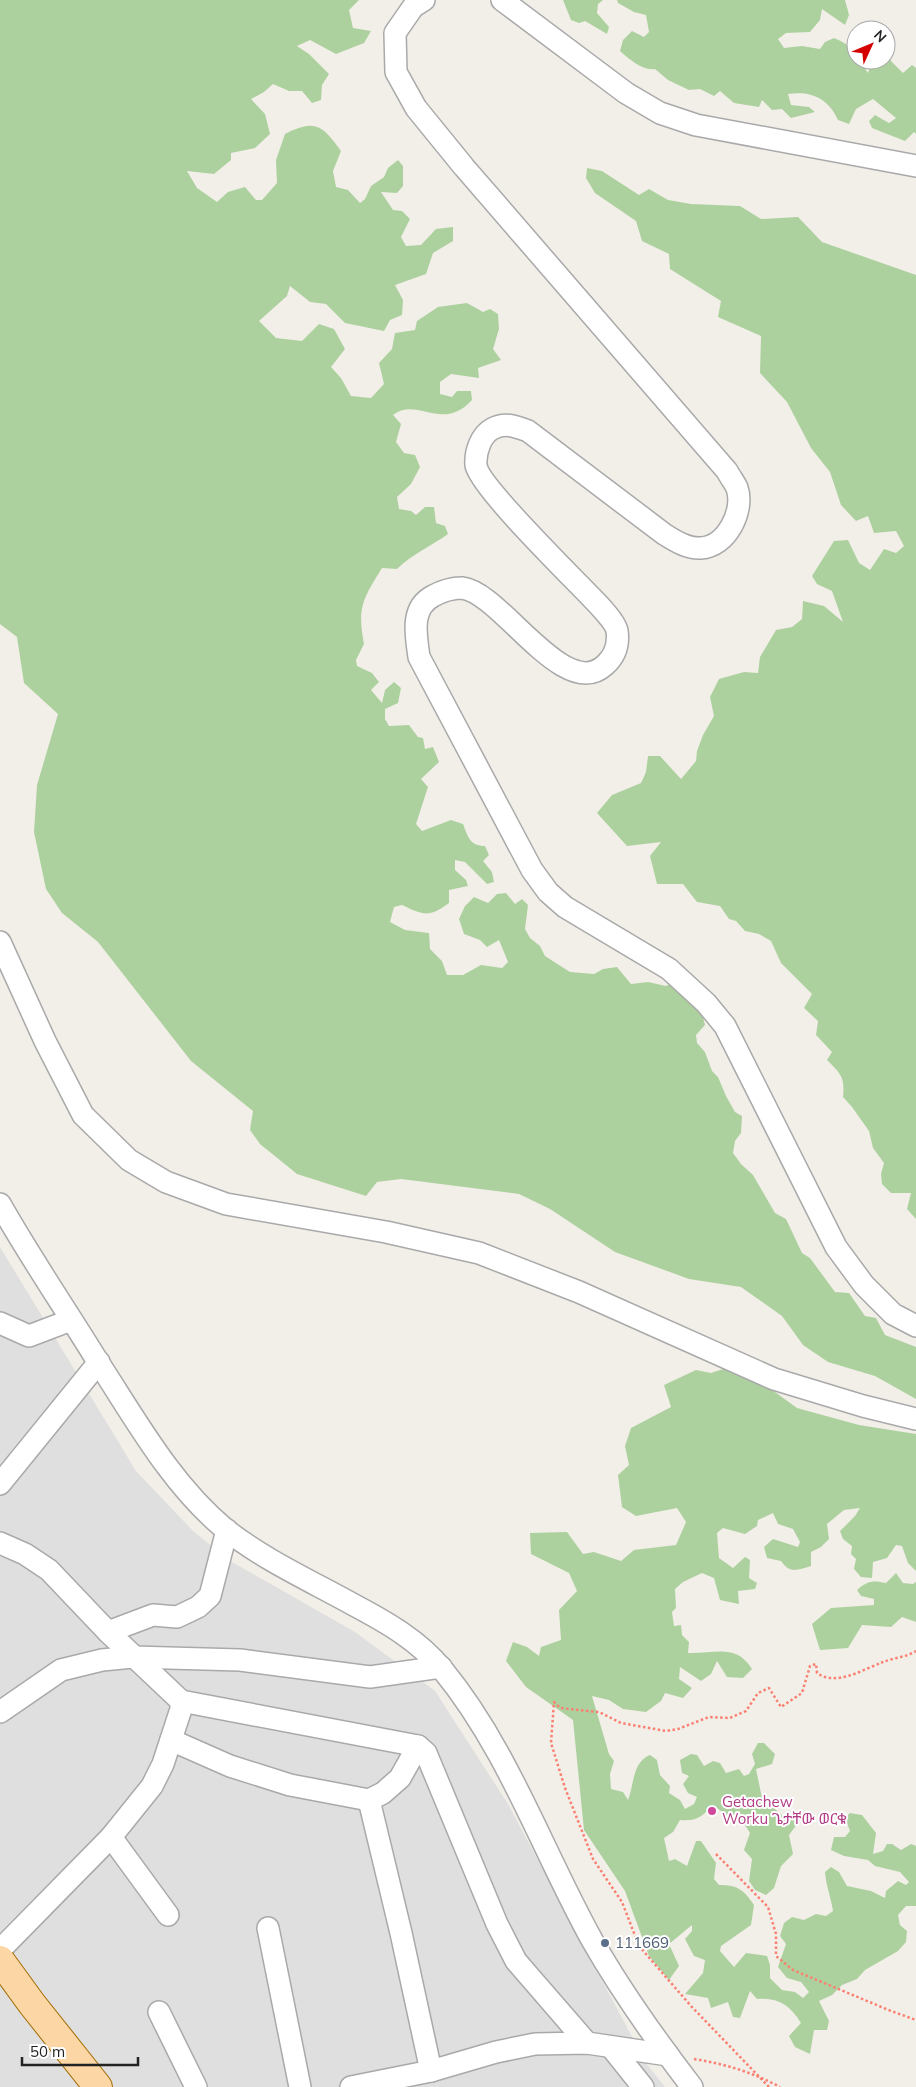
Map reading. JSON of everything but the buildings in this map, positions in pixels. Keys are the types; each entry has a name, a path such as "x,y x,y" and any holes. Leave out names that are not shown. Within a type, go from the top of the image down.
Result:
{"main road":[{"path":"0,1960 32,2004 98,2087"},
{"path":"0,1983 83,2087"}],"street":[{"path":"424,0 413,7 395,33 396,72 416,108 728,471 738,489 738,513 729,530 718,541 701,548 680,544 664,534 528,431 510,424 492,429 479,442 476,466 492,492 601,608 617,629 617,646 612,659 601,669 585,673 569,670 554,660 480,595 463,588 445,589 430,598 419,608 415,629 419,657 532,870 548,892 578,916 669,969 706,1003 725,1026 836,1247 864,1285 893,1314 916,1326"},
{"path":"502,0 626,93 660,113 696,124 916,166"},
{"path":"0,942 45,1041 83,1115 129,1160 166,1182 226,1204 386,1232 479,1253 579,1292 774,1378 863,1406 916,1419"},
{"path":"0,1204 26,1249 148,1440 196,1503 227,1530 282,1566 389,1624 420,1646 441,1667 490,1738 591,1938 612,1973 692,2087"},
{"path":"0,1323 29,1336 71,1320"},
{"path":"0,1484 99,1362"},
{"path":"108,1632 154,1615 177,1617 198,1607 210,1596 227,1530"},
{"path":"0,1543 25,1554 49,1570 108,1632 180,1701 418,1746 426,1752 497,1924 516,1961 587,2044"},
{"path":"0,1712 61,1670 102,1660 133,1657 240,1660 370,1677 441,1667"},
{"path":"0,1950 111,1837 152,1786 163,1764 181,1708 180,1701"},
{"path":"170,1740 230,1766 282,1782 369,1800 383,1793 400,1778 418,1746"},
{"path":"369,1800 401,1933 431,2071"},
{"path":"111,1837 168,1915"},
{"path":"268,1928 300,2087"},
{"path":"159,2012 196,2087"},
{"path":"351,2087 431,2071 496,2052 535,2044 587,2044 668,2055"},
{"path":"611,2047 643,2087"}],"path":[{"path":"768,2087 639,1946 622,1902 592,1858 565,1788 551,1743 554,1702 560,1708 599,1712 621,1722 666,1731 678,1729 709,1717 730,1718 746,1712 758,1693 769,1688 781,1707 802,1693 810,1666 816,1664 817,1673 823,1678 854,1676 884,1661 916,1651"},
{"path":"716,1854 768,1907 776,1934 776,1956 793,1970 916,2020"},
{"path":"668,2055 721,2064 758,2075 780,2087"}],"shaded area":[{"path":"0,1247 136,1471 194,1532 232,1562 355,1632 435,1691 508,1804 646,2063 665,2087 0,2087"}],"green space":[{"path":"0,0 359,0 349,10 353,28 371,31 364,43 336,54 310,40 297,46 309,54 329,74 322,85 321,100 312,103 302,91 289,91 273,84 264,92 251,99 265,114 270,134 255,148 231,153 231,160 214,174 187,171 197,188 217,202 228,192 245,187 256,200 262,200 277,183 276,160 285,134 304,126 318,127 324,130 341,151 333,171 336,187 348,190 360,203 365,199 371,186 384,177 388,168 398,160 403,166 403,186 397,193 381,192 393,210 402,211 410,219 401,237 406,246 421,245 436,229 453,227 453,241 433,253 426,274 395,285 403,300 402,315 390,320 384,331 345,323 326,304 310,302 290,286 287,296 259,321 276,338 302,341 319,324 334,329 345,349 331,367 341,378 351,396 371,398 384,384 379,363 392,349 395,333 415,330 417,321 438,307 467,303 483,312 490,309 498,314 499,329 493,349 501,360 478,368 479,378 451,374 440,382 440,394 452,397 457,391 471,391 472,400 461,409 450,414 411,409 402,410 393,415 401,424 396,442 404,453 415,455 420,467 411,484 397,497 399,509 411,511 416,515 425,507 434,507 436,523 445,526 448,534 397,569 382,568 363,604 361,621 364,644 356,660 357,666 372,673 379,682 371,690 382,703 385,690 394,682 401,688 398,703 385,709 385,719 389,726 409,725 418,737 423,738 425,749 433,747 439,762 421,779 428,787 416,824 422,831 451,820 463,824 468,837 473,842 480,846 485,846 489,855 483,861 492,872 494,882 487,884 465,862 455,860 455,870 466,880 468,886 449,890 449,903 431,913 421,913 402,905 394,907 390,922 405,930 429,933 430,949 442,961 447,975 463,975 481,965 502,968 508,962 499,940 487,947 480,940 464,934 459,919 465,906 474,897 488,903 497,894 506,893 515,904 522,899 528,905 525,929 530,938 540,946 545,956 570,972 594,974 603,969 617,967 631,984 648,982 666,986 672,983 702,1013 705,1025 696,1035 697,1043 705,1052 712,1071 718,1077 735,1112 742,1116 741,1133 735,1141 733,1153 753,1175 775,1213 786,1219 802,1253 810,1258 835,1292 849,1293 865,1316 876,1318 885,1335 916,1347 916,1399 875,1376 828,1362 803,1345 782,1316 741,1287 689,1279 615,1252 550,1209 519,1194 401,1179 377,1182 366,1196 297,1174 260,1144 250,1130 253,1111 191,1061 98,942 62,913 46,889 34,832 37,785 58,714 24,683 17,637 0,624"},
{"path":"563,0 603,0 598,4 597,13 609,27 607,34 585,21 579,23 571,20"},
{"path":"617,0 845,0 849,15 845,25 822,9 820,20 810,32 786,33 778,39 784,48 802,46 820,49 825,42 834,38 846,44 846,70 866,70 868,73 869,70 896,70 896,66 903,73 912,65 916,68 916,134 914,132 905,141 872,128 869,121 875,115 889,123 896,118 873,99 856,109 849,124 838,120 834,112 824,101 811,95 788,94 791,105 809,107 815,112 791,118 782,109 772,110 762,100 759,107 734,103 720,91 714,96 700,89 689,90 668,80 655,69 636,64 620,51 623,40 632,31 644,37 649,32 646,15 634,12 618,3"},
{"path":"587,168 602,171 639,195 649,189 668,200 691,204 740,206 761,219 798,217 822,242 916,275 916,1219 907,1209 911,1193 891,1193 882,1184 881,1174 884,1163 873,1148 869,1131 843,1097 843,1080 827,1060 832,1052 816,1035 818,1021 804,1008 812,994 781,963 771,941 759,934 745,931 736,921 729,919 720,906 697,902 683,884 657,884 650,856 661,842 627,846 597,813 612,795 641,783 646,772 648,756 660,756 681,779 696,761 697,751 703,735 714,716 710,697 719,679 744,672 758,673 760,657 776,630 792,627 802,619 803,601 824,606 843,622 832,591 817,584 812,576 834,541 848,540 859,563 870,570 884,549 896,553 904,546 896,531 874,533 868,516 856,521 841,505 830,472 811,448 787,402 760,373 761,336 718,317 721,301 670,269 669,254 642,241 636,221 595,193 586,178"},
{"path":"726,1368 768,1387 797,1408 859,1425 916,1434 916,1571 908,1563 902,1546 896,1545 887,1558 873,1562 872,1578 861,1577 854,1569 856,1559 851,1554 852,1546 843,1539 840,1531 860,1508 844,1510 827,1524 829,1539 821,1547 811,1552 811,1566 798,1570 788,1568 781,1561 767,1558 764,1547 773,1539 798,1547 800,1542 793,1529 778,1524 773,1513 758,1520 757,1526 745,1534 723,1528 717,1533 719,1558 733,1568 745,1557 750,1560 749,1578 757,1583 755,1589 738,1591 739,1604 720,1600 714,1578 702,1573 683,1582 675,1589 676,1608 672,1612 674,1626 681,1625 682,1635 689,1642 688,1653 732,1653 746,1661 752,1669 743,1678 727,1677 717,1661 711,1674 701,1681 680,1667 679,1679 692,1688 683,1698 665,1693 661,1701 646,1712 623,1709 609,1700 592,1696 609,1754 614,1761 610,1774 611,1789 623,1792 628,1800 634,1775 644,1758 650,1755 657,1760 660,1775 670,1786 669,1793 680,1800 685,1809 694,1804 697,1797 688,1793 683,1784 689,1776 682,1773 680,1760 691,1754 697,1755 704,1766 713,1761 720,1763 726,1773 739,1769 744,1776 749,1774 755,1764 752,1754 758,1743 764,1743 775,1754 772,1764 756,1769 762,1798 782,1815 803,1816 789,1835 793,1854 781,1866 774,1888 766,1895 755,1890 749,1881 752,1859 744,1850 750,1833 741,1819 727,1816 717,1808 709,1809 696,1819 680,1820 673,1832 664,1838 669,1861 675,1859 687,1866 696,1841 701,1841 716,1863 714,1879 719,1885 736,1887 744,1892 754,1905 751,1925 721,1946 720,1951 734,1967 746,1953 767,1956 770,1965 770,1978 782,1990 795,1992 803,1998 809,1992 801,1982 787,1978 778,1967 786,1944 780,1936 784,1923 792,1917 804,1920 816,1914 826,1916 833,1911 825,1872 831,1867 839,1872 847,1886 871,1891 885,1898 886,1891 898,1881 906,1885 909,1882 900,1872 875,1866 868,1860 844,1856 831,1850 834,1837 845,1837 850,1831 845,1818 850,1813 862,1815 876,1833 873,1854 883,1851 887,1844 892,1844 901,1850 911,1844 916,1846 916,1906 906,1906 898,1915 900,1925 907,1931 906,1942 898,1951 865,1970 857,1979 842,1985 832,1995 819,2001 829,2021 827,2030 814,2030 810,2054 795,2047 789,2036 801,2023 788,2007 777,2001 757,1999 750,1991 740,2018 733,2017 728,2002 711,2008 708,1998 685,1994 703,1973 705,1960 694,1956 685,1939 692,1931 692,1925 669,1944 679,1966 669,1980 649,1956 625,1891 584,1830 573,1720 526,1687 506,1661 513,1642 527,1647 539,1656 541,1647 561,1640 559,1610 577,1591 569,1573 531,1554 530,1533 567,1532 583,1554 594,1552 621,1561 634,1550 676,1545 686,1522 677,1508 636,1516 622,1507 618,1475 629,1465 625,1446 631,1428 671,1407 664,1385 696,1370 711,1373"},
{"path":"896,1573 903,1583 913,1584 916,1582 916,1622 902,1617 891,1627 862,1625 848,1648 820,1650 812,1624 831,1608 874,1605 874,1599 861,1596 857,1590 870,1582 886,1583"}],"place":[{"name":"Getachew Worku ጌታቸው ወርቁ","path":"712,1811"},
{"name":"111669","path":"605,1943"}]}
